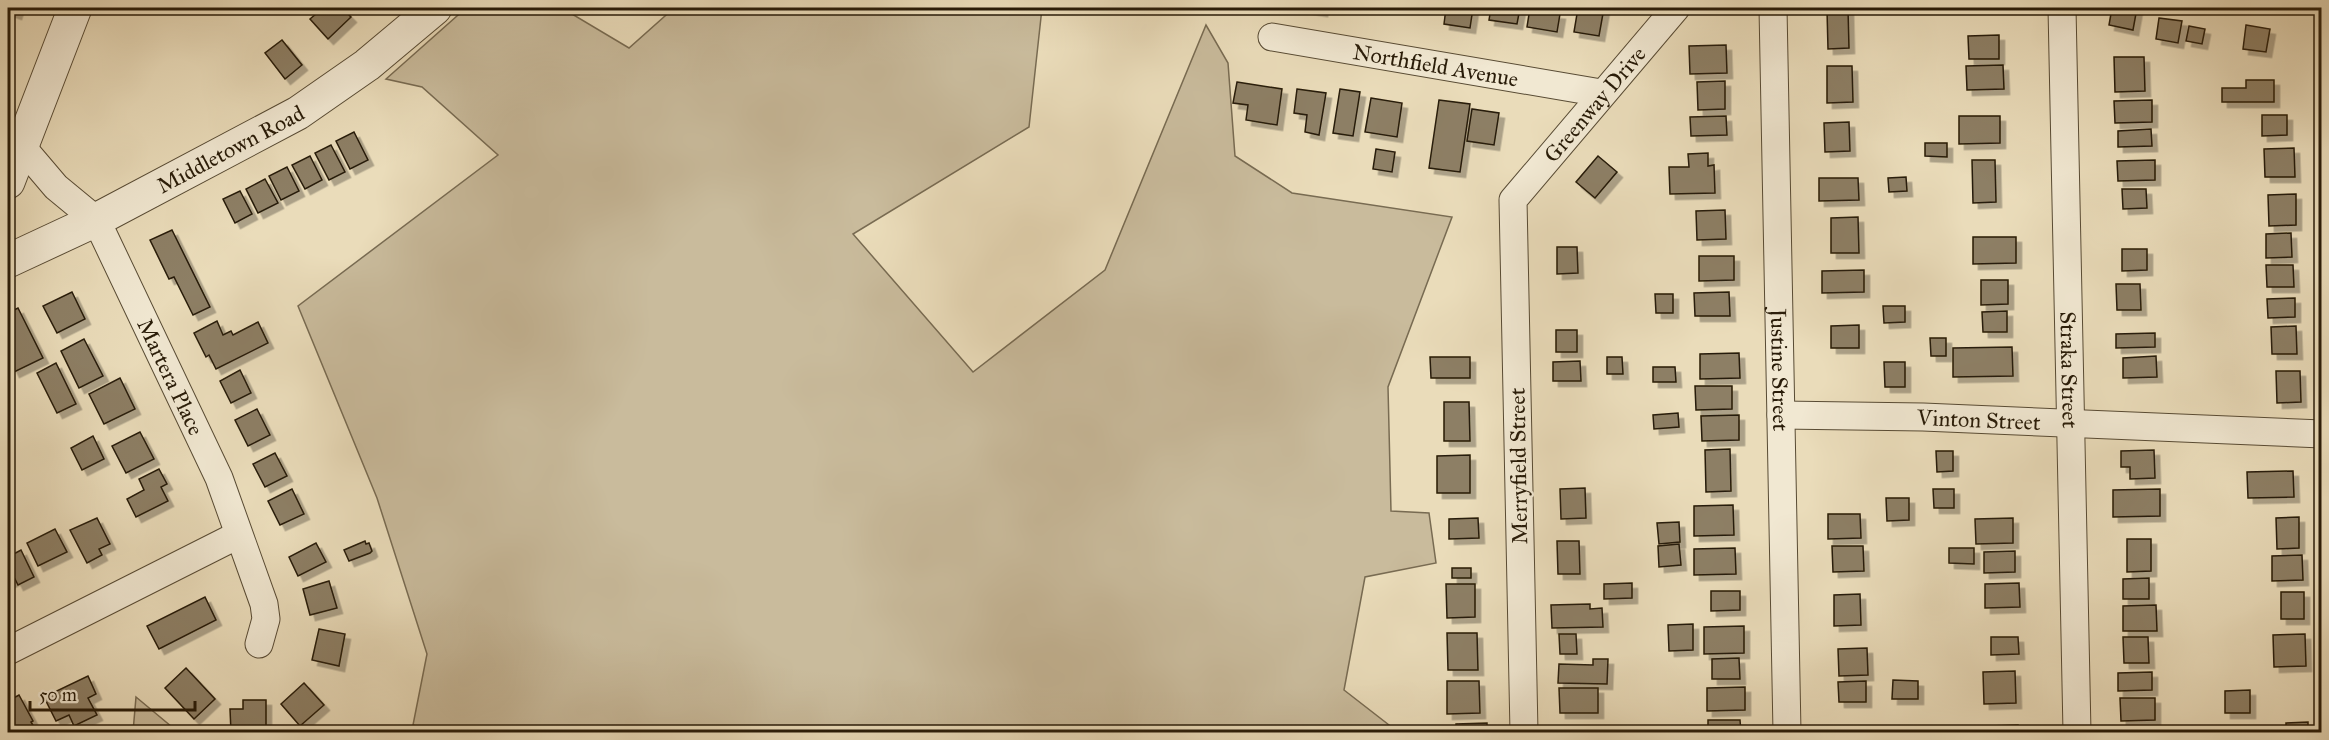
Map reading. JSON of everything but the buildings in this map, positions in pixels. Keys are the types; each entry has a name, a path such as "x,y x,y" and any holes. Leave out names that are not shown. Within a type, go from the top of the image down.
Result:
{"street":[{"path":"8,182 75,8"},
{"name":"Middletown Road","path":"8,261 96,220 297,113 367,65 435,8"},
{"name":"Greenway Drive","path":"1513,200 1601,93 1676,8"},
{"name":"Justine Street","path":"1773,8 1787,732"},
{"name":"Straka Street","path":"2062,8 2077,732"},
{"name":"Northfield Avenue","path":"1272,37 1601,93"},
{"path":"22,147 56,187 96,220"},
{"name":"Merryfield Street","path":"1513,200 1524,732"},
{"name":"Martera Place","path":"96,220 219,478 264,604 266,619 259,644"},
{"name":"Vinton Street","path":"1781,415 1923,417 2322,434"},
{"path":"8,651 238,535"}],"shaded area":[{"path":"466,8 562,8 629,48 674,8 1042,8 1029,127 853,234 973,372 1105,270 1206,25 1228,63 1235,156 1292,193 1452,217 1388,387 1391,511 1429,513 1436,563 1365,577 1344,690 1398,732 434,732 413,725 427,654 377,498 298,306 498,155 422,87 386,79"},
{"path":"136,697 178,732 133,732"}]}
